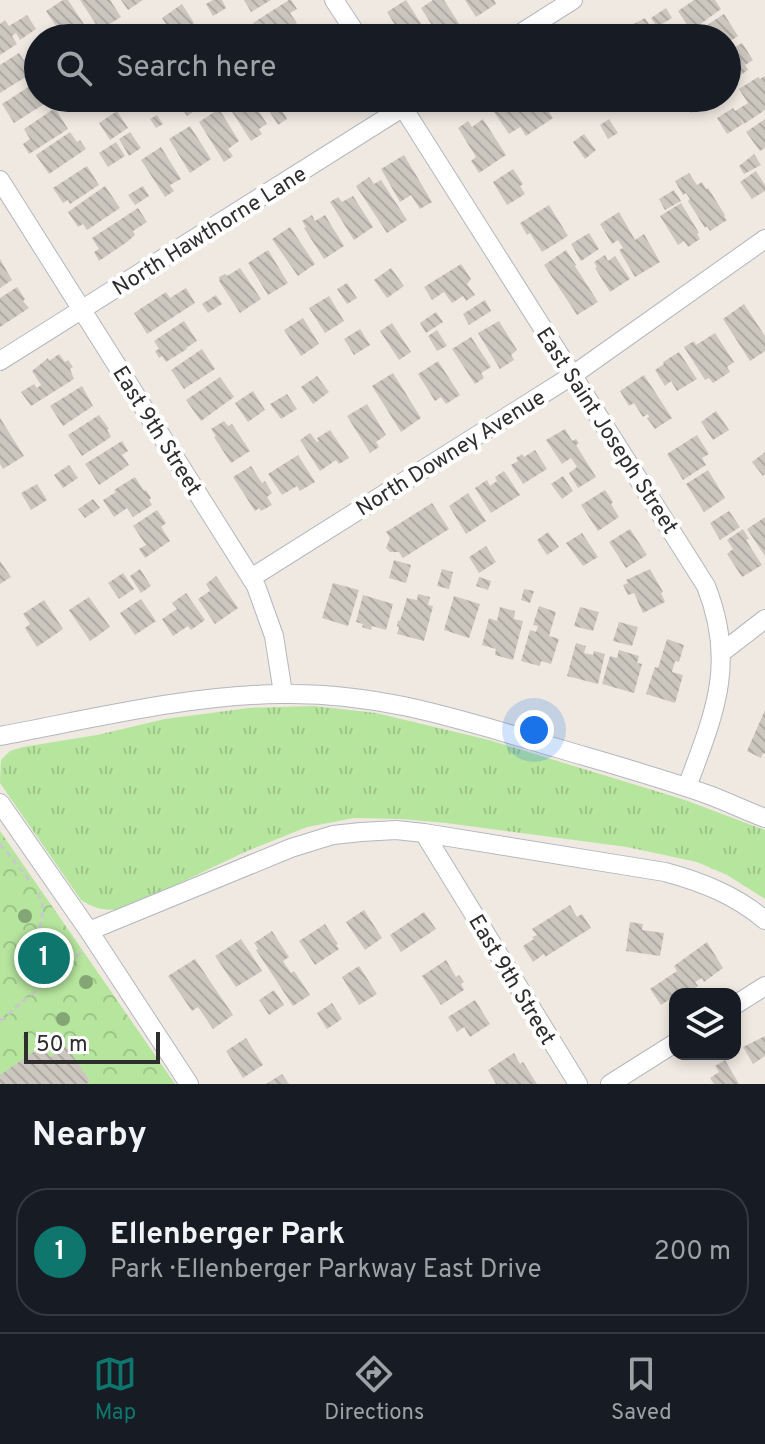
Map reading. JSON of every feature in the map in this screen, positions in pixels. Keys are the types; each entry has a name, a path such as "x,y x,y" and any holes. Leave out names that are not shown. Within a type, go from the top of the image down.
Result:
{"street":[{"path":"334,0 350,24"},
{"path":"535,24 573,0"},
{"name":"North Hawthorne Lane","path":"0,361 389,112"},
{"name":"East Saint Joseph Street","path":"413,112 706,586 717,620 720,678 714,715 687,787"},
{"name":"East 9th Street","path":"0,180 251,578 274,636 283,693"},
{"name":"North Downey Avenue","path":"251,578 573,375 765,239"},
{"path":"721,653 765,619"},
{"path":"0,736 194,701 239,696 283,693 366,699 416,707 687,787 765,818"},
{"path":"0,803 89,931 189,1084"},
{"path":"89,931 291,848 333,835 374,831 424,833 649,868 682,876 729,895 765,920"},
{"name":"East 9th Street","path":"424,833 578,1084"},
{"path":"83,951 89,931"},
{"path":"741,1001 765,986"},
{"path":"610,1084 669,1047"}],"path":[{"path":"0,844 42,900 44,913 37,942 60,972"},
{"path":"0,1021 83,951"}],"green space":[{"path":"314,706 376,713 489,740 685,800 765,830 765,899 727,875 697,862 627,847 446,823 354,818 307,827 247,851 125,909 102,909 81,900 0,783 1,760 10,751 23,747 97,735 165,719 249,708"},
{"path":"0,831 175,1084 0,1084"}],"building":[{"path":"68,0 84,24 55,24 46,11"},
{"path":"80,0 110,0 121,17 110,24 96,24"},
{"path":"121,0 143,0 128,10"},
{"path":"222,0 226,8 213,16 206,4"},
{"path":"244,0 271,0 251,12"},
{"path":"289,0 297,9 290,13 295,24 253,23"},
{"path":"406,0 421,24 394,24 387,12"},
{"path":"433,0 444,0 459,24 431,24 421,8"},
{"path":"465,0 494,0 496,4 476,17"},
{"path":"694,0 715,0 721,9 701,24 686,24 678,11"},
{"path":"182,4 194,23 166,24 162,18"},
{"path":"666,8 672,18 655,24 651,18"},
{"path":"724,14 730,24 709,24"},
{"path":"27,15 33,24 24,24 24,37 20,40 16,33 12,36 17,44 0,55 0,24 5,20 9,26"},
{"path":"645,18 649,24 634,24"},
{"path":"741,44 753,60 745,65 748,70 741,75"},
{"path":"19,53 24,61 24,78 0,93 0,65"},
{"path":"765,76 765,110 744,124 739,116 743,124 727,134 717,118 727,112 741,112 741,107 748,103 741,88 758,77"},
{"path":"24,90 24,112 32,112 14,123 2,104"},
{"path":"49,112 57,112 68,129 29,154 23,144 30,139 24,129"},
{"path":"118,112 128,128 110,140 99,123"},
{"path":"214,112 221,112 239,141 228,149 233,156 224,162 199,122"},
{"path":"232,112 259,112 267,124 259,129 262,134 251,141"},
{"path":"270,112 283,112 287,119 278,125"},
{"path":"494,112 549,112 553,118 526,136 520,127 509,134"},
{"path":"157,115 163,124 156,128 150,119"},
{"path":"483,119 506,155 479,173 471,161 476,157 458,128 468,121 472,127"},
{"path":"609,119 618,133 608,139 600,125"},
{"path":"765,119 765,148 760,151 746,132"},
{"path":"190,126 211,159 190,173 169,139"},
{"path":"70,132 86,149 49,174 36,155"},
{"path":"130,132 141,148 129,156 119,139"},
{"path":"584,134 596,150 585,159 573,142"},
{"path":"116,142 125,156 108,167 99,153"},
{"path":"161,147 181,179 170,185 174,191 165,197 141,160"},
{"path":"754,154 761,165 744,174 739,166"},
{"path":"404,155 432,202 420,209 411,195 400,202 381,169"},
{"path":"87,166 99,185 70,204 68,200 63,203 53,188"},
{"path":"513,169 523,184 520,186 525,194 507,205 493,182"},
{"path":"756,171 765,185 765,191 752,199 740,182"},
{"path":"689,173 697,185 702,182 708,188 727,220 710,231 675,181"},
{"path":"369,177 374,184 381,180 407,220 387,233 356,186"},
{"path":"105,186 120,208 87,230 83,224 78,227 68,212"},
{"path":"143,186 149,196 135,205 128,195"},
{"path":"674,190 681,201 665,210 659,199"},
{"path":"353,196 373,227 354,240 330,202 338,197 342,202"},
{"path":"681,203 700,239 688,247 684,241 678,245 660,216"},
{"path":"549,205 568,236 542,252 520,223"},
{"path":"138,208 147,222 133,231 135,235 127,242 99,261 94,252 99,249 92,238"},
{"path":"619,212 635,240 644,234 660,262 635,277 619,250 623,248 618,240 612,244 600,224"},
{"path":"312,215 315,221 325,215 344,246 324,259 302,221"},
{"path":"290,227 315,264 298,276 272,239"},
{"path":"589,233 599,249 581,261 571,244"},
{"path":"268,250 288,283 268,295 248,263"},
{"path":"566,250 598,302 577,315 544,265"},
{"path":"605,255 608,261 615,256 630,279 610,292 594,262"},
{"path":"0,259 12,280 0,288"},
{"path":"461,264 471,279 467,284 475,295 466,301 463,296 452,303 444,292 432,300 424,287"},
{"path":"240,268 261,299 240,313 219,277"},
{"path":"391,268 404,286 387,298 374,280"},
{"path":"347,283 357,298 347,304 337,289"},
{"path":"17,287 29,308 0,327 0,298"},
{"path":"186,288 195,303 147,334 134,313 166,292 170,298"},
{"path":"216,295 222,304 208,313 202,304"},
{"path":"329,296 344,321 325,333 309,308"},
{"path":"485,300 491,311 469,325 463,314"},
{"path":"744,304 765,336 765,351 750,361 723,319"},
{"path":"436,312 443,322 426,333 420,323"},
{"path":"303,318 319,344 301,356 284,330"},
{"path":"184,321 197,341 166,362 155,351 159,349 154,341"},
{"path":"499,321 517,350 511,355 514,360 500,369 478,333"},
{"path":"392,323 411,352 399,360 380,331"},
{"path":"360,329 370,345 354,355 344,339"},
{"path":"437,330 447,346 437,351 428,336"},
{"path":"715,333 734,362 727,367 730,372 713,383 709,378 705,380 684,347 694,341 696,345"},
{"path":"471,337 491,367 481,373 484,378 475,384 452,349"},
{"path":"202,349 215,369 184,389 171,370"},
{"path":"679,352 697,379 677,391 671,381 665,386 655,370"},
{"path":"59,354 73,367 70,369 74,379 31,406 21,392 34,384 37,388 41,385 32,371 48,358 49,361"},
{"path":"438,361 460,395 446,404 441,397 435,401 418,374"},
{"path":"393,373 421,418 401,432 372,386"},
{"path":"644,375 672,418 655,429 647,418 648,414 643,417 634,403 629,406 620,391"},
{"path":"317,376 329,392 313,404 301,387"},
{"path":"220,377 234,397 201,421 186,400"},
{"path":"82,386 93,406 63,426 50,406"},
{"path":"253,391 265,410 248,422 235,403"},
{"path":"287,394 297,409 281,419 270,404"},
{"path":"367,404 386,435 376,442 379,447 370,453 347,416"},
{"path":"716,411 729,430 713,440 701,422"},
{"path":"99,415 111,437 82,456 68,435"},
{"path":"0,418 24,456 3,469 0,464"},
{"path":"224,421 228,426 232,424 250,451 231,463 211,429"},
{"path":"565,429 572,441 576,439 579,443 576,445 596,477 578,488 569,473 577,467 571,458 562,464 546,440"},
{"path":"330,430 349,458 339,464 336,460 320,471 300,440 310,433 317,442 317,438"},
{"path":"697,435 709,454 702,458 706,465 683,480 667,454"},
{"path":"122,441 128,451 122,455 129,465 99,485 85,464"},
{"path":"535,450 547,469 523,484 511,465 522,454 524,457"},
{"path":"765,452 765,474 763,476 752,462"},
{"path":"298,455 315,482 300,491 297,486 282,495 268,474"},
{"path":"69,465 78,478 63,488 54,475"},
{"path":"251,466 272,493 267,497 272,505 261,511 259,508 255,511 233,477"},
{"path":"708,470 725,498 704,512 686,484"},
{"path":"504,471 520,495 491,513 475,488 487,480 490,486 497,481 495,477"},
{"path":"563,476 573,491 562,499 551,484"},
{"path":"135,477 151,498 152,505 133,517 127,508 114,517 103,500"},
{"path":"37,484 47,500 31,510 21,493"},
{"path":"605,490 619,517 598,531 581,505"},
{"path":"468,493 486,521 466,534 449,506"},
{"path":"93,499 100,508 85,518 78,509"},
{"path":"432,503 449,529 403,558 399,552 390,552 386,548 390,538 386,532"},
{"path":"157,510 166,523 161,527 170,541 145,558 139,549 146,545 133,526"},
{"path":"729,511 740,527 720,540 710,523"},
{"path":"765,517 765,556 747,529"},
{"path":"630,529 647,555 626,568 609,542"},
{"path":"743,529 749,539 746,540 762,565 742,577 727,554 733,549 727,540"},
{"path":"548,532 559,547 547,555 537,540"},
{"path":"582,533 598,557 583,566 566,543"},
{"path":"486,546 496,562 479,573 469,557"},
{"path":"394,560 411,565 406,583 389,578"},
{"path":"0,561 11,577 0,584"},
{"path":"140,569 151,586 141,593 130,576"},
{"path":"442,569 453,572 449,589 437,586"},
{"path":"650,569 665,602 643,613 634,593 628,595 623,585 628,583 626,580"},
{"path":"123,573 134,589 119,599 108,583"},
{"path":"216,576 238,608 215,624 198,599 210,591 206,584"},
{"path":"479,577 491,581 488,590 476,586"},
{"path":"333,583 359,590 348,626 322,618"},
{"path":"524,589 534,591 530,603 521,600"},
{"path":"186,593 205,620 191,630 188,626 173,636 162,619 177,609 172,603"},
{"path":"418,594 430,597 428,605 433,606 424,641 397,634 398,620 407,598 417,600"},
{"path":"363,595 393,604 386,630 372,626 371,630 356,622"},
{"path":"454,596 480,604 469,638 444,630"},
{"path":"89,597 110,627 90,641 69,610"},
{"path":"141,599 156,621 135,635 120,613"},
{"path":"44,600 63,629 37,647 25,628 30,624 23,614"},
{"path":"539,606 556,612 549,636 559,639 551,664 541,661 540,666 521,661 530,630 536,632 538,626 533,625"},
{"path":"500,607 515,611 514,619 523,621 513,660 495,655 496,649 482,645 489,618 497,621"},
{"path":"580,607 599,612 593,631 574,626"},
{"path":"619,622 638,627 632,646 613,641"},
{"path":"667,639 684,645 672,672 683,675 675,703 646,694"},
{"path":"576,643 586,646 584,653 593,655 594,651 605,654 598,684 567,676"},
{"path":"619,650 639,656 637,663 642,664 634,693 602,684 610,656 617,658"},
{"path":"765,710 765,754 761,758 747,751"},
{"path":"570,905 577,917 582,914 591,928 533,962 523,946 537,935 532,929"},
{"path":"364,910 382,938 365,950 346,922"},
{"path":"424,912 436,929 401,952 390,935"},
{"path":"630,922 643,924 642,930 664,933 660,956 626,951"},
{"path":"325,924 339,949 315,965 299,941"},
{"path":"272,931 289,957 283,961 310,995 293,1006 254,943"},
{"path":"241,939 262,971 236,987 215,956"},
{"path":"707,942 723,968 704,982 702,978 695,982 698,986 695,988 669,988 669,1000 661,1005 650,989 677,971 674,966"},
{"path":"195,959 233,1015 213,1029 198,1007 192,1011 168,976"},
{"path":"446,960 456,977 459,975 464,982 461,984 464,990 441,1005 422,976"},
{"path":"359,966 377,994 359,1005 342,977"},
{"path":"274,990 284,1005 269,1015 259,1000"},
{"path":"475,1000 490,1024 470,1037 464,1027 457,1032 448,1017"},
{"path":"332,1003 342,1019 327,1029 317,1013"},
{"path":"765,1036 765,1056 753,1064 743,1047"},
{"path":"246,1038 263,1065 243,1078 226,1051"},
{"path":"42,1046 50,1057 66,1046 90,1081 86,1084 0,1084 0,1075"},
{"path":"514,1053 537,1084 496,1084 488,1070"},
{"path":"725,1060 739,1084 714,1084 710,1078 719,1072 715,1066"},
{"path":"282,1074 289,1084 266,1084"}],"place":[{"name":"Ellenberger Park","path":"44,958"}]}
